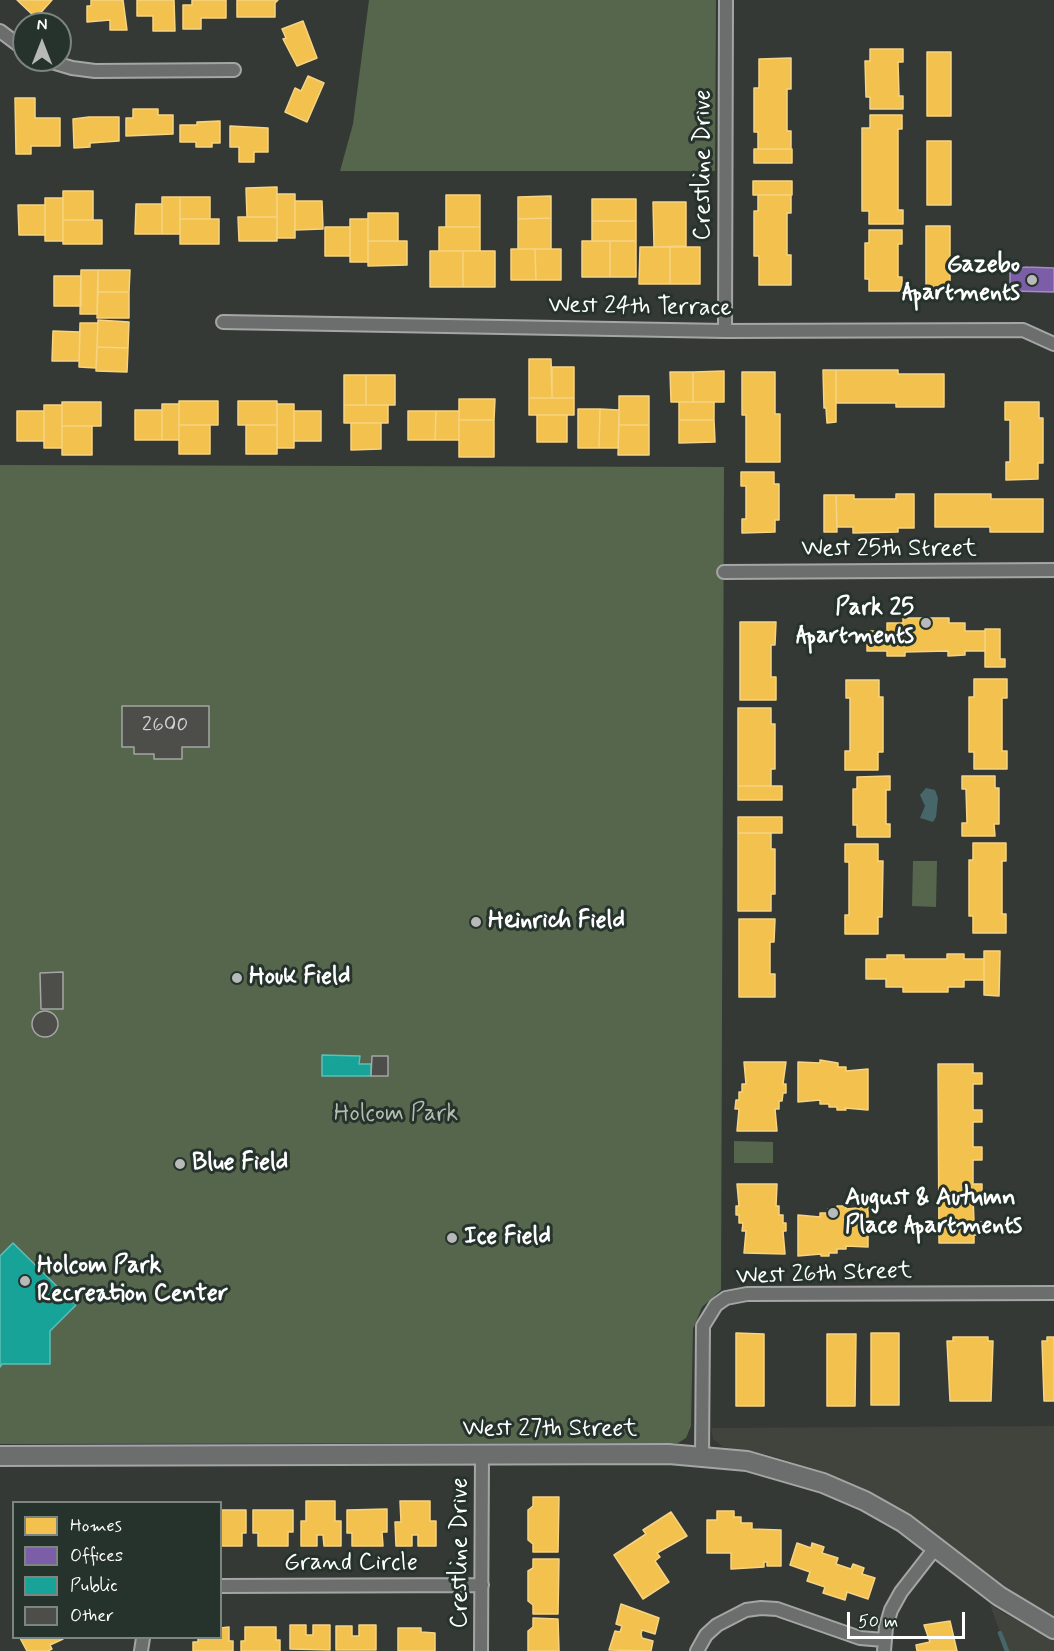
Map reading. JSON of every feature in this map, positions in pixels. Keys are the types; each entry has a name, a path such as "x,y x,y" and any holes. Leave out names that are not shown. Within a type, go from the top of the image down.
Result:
{"street":[{"name":"Crestline Drive","path":"725,331 726,0"},
{"path":"72,68 95,71 234,70"},
{"name":"West 24th Terrace","path":"223,322 725,331 1023,330 1054,344"},
{"name":"West 25th Street","path":"724,572 1054,570"},
{"name":"West 26th Street","path":"702,1456 703,1326 716,1305 726,1298 747,1294 1054,1293"},
{"name":"Crestline Drive","path":"481,1651 482,1455"},
{"name":"West 27th Street","path":"0,1456 702,1456 747,1461 823,1483 865,1501 904,1523 999,1596 1054,1629"},
{"path":"697,1651 706,1635 717,1625 746,1610 761,1608 777,1608 884,1646 891,1610 901,1592 936,1547"},
{"name":"Grand Circle","path":"222,1586 482,1585"}],"shaded area":[{"path":"1054,1426 1054,1616 1024,1600 893,1505 864,1489 811,1468 769,1455 723,1447 713,1439 711,1428"},
{"path":"990,1605 1054,1641 1054,1651 1007,1651"}],"green space":[{"path":"369,0 716,0 715,171 340,171 353,124"},
{"name":"Holcom Park","path":"0,465 724,467 721,1290 702,1307 693,1329 691,1426 686,1438 678,1443 0,1444"},
{"path":"913,861 937,861 936,907 912,906"},
{"path":"734,1141 773,1142 773,1163 734,1163"}],"water":[{"path":"926,788 935,790 938,798 936,817 933,822 920,818 925,806 920,795"}],"building: Homes":[{"path":"17,0 52,0 41,12 30,12"},
{"path":"91,0 123,0 127,30 110,30 110,20 87,22 87,6 91,6"},
{"path":"137,0 174,0 175,31 153,31 153,16 137,16"},
{"path":"192,0 226,0 226,18 201,18 201,29 183,29 183,5 192,5"},
{"path":"237,0 278,0 275,3 275,17 237,17"},
{"path":"303,21 317,58 297,66 283,39 286,38 282,29"},
{"path":"870,49 903,49 903,62 898,62 899,96 903,96 903,109 870,109 870,97 866,97 865,61 870,61"},
{"path":"927,52 951,52 951,116 927,116"},
{"path":"791,58 791,89 787,89 787,131 791,131 791,149 758,149 758,132 754,132 754,88 759,88 759,59"},
{"path":"308,76 324,83 307,122 285,112 295,88 301,91"},
{"path":"15,98 35,98 35,118 60,118 60,146 31,146 31,154 16,154"},
{"path":"133,109 158,109 158,115 173,115 173,134 126,136 126,118 133,118"},
{"path":"870,115 902,115 902,129 898,129 898,210 903,210 903,224 869,224 869,211 862,211 862,128 870,128"},
{"path":"119,117 119,141 90,143 90,147 74,148 73,119"},
{"path":"220,121 220,143 212,143 212,147 196,147 196,142 180,142 180,125"},
{"path":"230,126 268,128 268,152 254,152 254,162 239,162 239,147 230,147"},
{"path":"927,141 951,141 951,205 927,205"},
{"path":"754,149 792,149 792,163 754,163"},
{"path":"753,181 792,181 792,195 753,195"},
{"path":"277,187 277,217 247,217 246,188"},
{"path":"63,191 93,191 93,220 63,220"},
{"path":"277,194 295,194 295,238 277,238"},
{"path":"446,195 480,195 480,227 446,227"},
{"path":"758,195 791,195 791,213 787,213 787,255 791,255 791,285 759,285 759,256 754,256 754,211 758,211"},
{"path":"551,196 551,218 518,219 518,197"},
{"path":"162,197 180,197 180,234 162,234"},
{"path":"180,197 210,197 210,219 180,219"},
{"path":"45,198 63,198 63,241 45,241"},
{"path":"592,199 636,199 636,221 592,221"},
{"path":"295,201 322,201 323,229 295,230"},
{"path":"653,202 686,202 686,246 654,247"},
{"path":"136,204 162,204 162,234 135,234"},
{"path":"18,205 45,205 45,235 19,235"},
{"path":"368,213 398,213 398,241 368,241"},
{"path":"238,217 277,217 277,241 239,241"},
{"path":"551,218 551,249 518,249 518,219"},
{"path":"180,219 219,219 219,244 180,244"},
{"path":"350,219 368,219 368,262 350,262"},
{"path":"63,220 102,220 102,244 63,244"},
{"path":"592,221 636,221 636,241 592,241"},
{"path":"926,226 950,226 950,291 926,291"},
{"path":"325,227 350,227 350,256 325,256"},
{"path":"439,227 480,227 480,251 439,251"},
{"path":"869,230 902,230 902,244 898,244 898,277 902,277 902,291 869,291 869,279 865,279 865,243 869,243"},
{"path":"368,241 407,241 407,265 368,266"},
{"path":"582,241 610,241 610,277 582,277"},
{"path":"610,241 636,241 636,277 610,277"},
{"path":"640,247 670,247 670,284 639,284"},
{"path":"670,247 700,247 700,284 670,284"},
{"path":"511,249 535,249 536,280 511,280"},
{"path":"535,249 561,249 561,280 536,280"},
{"path":"430,251 463,251 463,287 430,287"},
{"path":"463,251 495,251 495,287 463,287"},
{"path":"81,270 98,270 97,314 80,314"},
{"path":"98,270 130,270 129,292 98,292"},
{"path":"54,276 81,276 81,306 54,306"},
{"path":"98,292 129,292 129,318 97,318"},
{"path":"98,320 129,322 128,348 97,347"},
{"path":"80,323 98,323 96,368 79,367"},
{"path":"53,331 80,332 79,361 52,361"},
{"path":"97,347 128,348 127,372 96,371"},
{"path":"529,359 551,359 552,398 529,398"},
{"path":"552,367 574,367 574,398 552,398"},
{"path":"823,370 836,370 836,422 827,423 826,408 824,408"},
{"path":"836,370 898,370 898,374 944,374 944,407 896,407 896,403 836,403"},
{"path":"724,371 724,402 693,402 693,372"},
{"path":"670,372 693,372 693,402 671,402"},
{"path":"742,372 775,372 775,414 780,414 780,462 746,462 746,415 742,415"},
{"path":"344,375 366,375 366,405 344,405"},
{"path":"366,375 395,375 395,405 366,405"},
{"path":"619,396 649,396 649,425 619,425"},
{"path":"529,398 574,398 574,415 529,415"},
{"path":"459,399 495,399 494,420 459,420"},
{"path":"179,401 218,401 218,425 179,425"},
{"path":"238,401 277,401 277,425 238,425"},
{"path":"62,402 101,402 101,426 62,426"},
{"path":"679,402 714,402 714,420 679,420"},
{"path":"1005,402 1039,402 1039,418 1043,418 1043,463 1038,463 1038,479 1006,480 1006,462 1010,462 1010,420 1005,420"},
{"path":"162,404 179,404 179,440 162,440"},
{"path":"277,404 294,404 294,448 277,448"},
{"path":"44,405 62,405 62,448 44,448"},
{"path":"344,405 388,405 388,423 344,423"},
{"path":"578,409 600,409 599,448 578,448"},
{"path":"600,409 619,410 618,448 599,448"},
{"path":"135,410 162,410 162,440 135,440"},
{"path":"17,411 44,411 44,441 17,441"},
{"path":"294,411 321,411 321,441 294,441"},
{"path":"408,411 436,411 435,440 408,440"},
{"path":"436,411 459,411 459,440 435,440"},
{"path":"537,415 567,415 567,442 537,442"},
{"path":"459,420 494,420 494,457 459,457"},
{"path":"679,420 714,420 715,442 679,443"},
{"path":"351,423 381,423 381,449 351,450"},
{"path":"179,425 210,425 210,454 179,454"},
{"path":"246,425 277,425 277,454 246,454"},
{"path":"619,425 649,425 649,455 618,455"},
{"path":"62,426 92,426 92,455 62,455"},
{"path":"741,472 774,472 774,484 779,484 779,520 775,520 775,532 742,533 742,519 746,519 746,486 741,486"},
{"path":"896,494 914,494 914,528 898,528 898,532 853,533 853,527 837,527 836,495 854,495 854,499 896,499"},
{"path":"935,494 991,494 991,499 1043,499 1043,532 990,532 990,527 935,527"},
{"path":"824,495 836,495 837,532 824,532"},
{"path":"903,618 949,618 949,623 965,623 965,631 985,631 985,651 965,651 965,655 948,656 948,651 905,652 905,656 887,656 887,651 867,651 867,631 887,631 887,623 903,623"},
{"path":"740,622 776,622 775,645 771,645 771,677 776,677 776,700 740,700"},
{"path":"985,629 1000,629 1000,659 1005,659 1005,667 985,667"},
{"path":"974,679 1007,679 1007,698 1002,698 1002,751 1007,751 1007,769 974,769 974,752 969,752 969,697 974,697"},
{"path":"846,680 879,680 879,697 883,697 883,752 878,752 878,770 845,770 845,751 850,751 850,698 846,698"},
{"path":"738,708 771,708 771,724 775,724 775,769 771,769 771,786 738,786"},
{"path":"890,776 890,790 886,790 886,824 890,824 890,837 857,837 857,825 853,825 853,789 857,789 857,777"},
{"path":"962,776 995,776 995,788 999,788 999,824 994,824 995,836 962,836 962,823 967,823 966,789 962,789"},
{"path":"738,786 782,786 782,800 738,800"},
{"path":"738,817 782,817 782,833 738,833"},
{"path":"738,833 771,833 771,849 775,849 775,894 771,894 771,911 738,911"},
{"path":"973,843 1006,843 1006,861 1002,861 1002,914 1006,914 1006,933 973,933 973,916 969,916 969,860 973,860"},
{"path":"845,844 878,844 878,861 883,861 882,917 878,917 878,934 845,934 845,915 849,915 849,862 845,862"},
{"path":"739,919 775,919 774,942 770,942 770,974 775,974 775,997 739,997"},
{"path":"984,951 1000,951 999,996 984,995"},
{"path":"947,954 964,954 964,959 984,959 984,980 964,980 964,987 948,987 948,992 903,992 903,987 886,987 886,979 866,979 866,959 887,959 887,955 904,955 904,959 947,959"},
{"path":"820,1060 838,1063 838,1067 846,1067 846,1071 868,1069 868,1110 845,1108 846,1110 837,1110 837,1107 829,1107 829,1104 820,1104 820,1100 798,1102 798,1062 820,1063"},
{"path":"744,1062 786,1062 783,1084 786,1084 786,1093 783,1093 782,1101 779,1101 779,1109 775,1109 777,1131 737,1131 739,1109 735,1109 736,1100 739,1100 739,1092 742,1092 742,1084 746,1084"},
{"path":"938,1064 973,1064 973,1073 982,1073 982,1084 973,1084 973,1110 982,1110 982,1122 973,1122 973,1147 982,1147 982,1160 973,1160 973,1184 982,1184 982,1197 973,1197 974,1222 982,1222 982,1235 974,1235 974,1243 939,1243"},
{"path":"737,1184 777,1184 776,1206 779,1206 779,1215 783,1215 783,1223 786,1223 786,1231 783,1231 785,1254 744,1253 746,1231 742,1231 743,1223 739,1223 739,1215 736,1215 736,1206 739,1206"},
{"path":"837,1206 846,1206 846,1209 868,1207 868,1247 846,1246 846,1249 837,1249 837,1253 829,1253 829,1256 821,1256 821,1254 798,1256 798,1215 820,1217 820,1213 828,1213 828,1209 837,1209"},
{"path":"736,1333 764,1334 764,1406 736,1406"},
{"path":"871,1333 899,1333 899,1405 871,1405"},
{"path":"827,1334 856,1334 855,1406 827,1406"},
{"path":"953,1337 988,1337 988,1341 993,1341 991,1401 950,1401 947,1341 953,1341"},
{"path":"1047,1337 1054,1337 1054,1401 1044,1401 1042,1341 1047,1341"},
{"path":"533,1497 559,1497 558,1552 533,1552 533,1544 528,1540 528,1510 533,1506"},
{"path":"306,1501 335,1501 335,1521 341,1521 341,1546 324,1546 323,1535 317,1535 317,1546 301,1546 301,1521 306,1521"},
{"path":"400,1501 430,1501 430,1521 436,1521 436,1546 418,1546 418,1535 412,1535 412,1546 396,1546 395,1522 401,1522"},
{"path":"387,1509 387,1532 382,1532 383,1546 352,1546 352,1533 347,1533 347,1510"},
{"path":"222,1510 246,1510 246,1533 242,1533 242,1546 222,1546"},
{"path":"253,1510 293,1510 293,1532 288,1532 288,1546 258,1546 258,1533 253,1533"},
{"path":"717,1511 734,1511 734,1517 741,1517 741,1523 752,1523 752,1529 781,1530 781,1566 767,1566 767,1562 764,1562 764,1567 731,1569 731,1553 707,1553 707,1520 717,1520"},
{"path":"671,1512 687,1536 657,1553 660,1557 655,1561 669,1582 643,1599 614,1555 646,1534 643,1530"},
{"path":"797,1543 811,1548 812,1543 824,1547 822,1553 838,1558 836,1564 851,1569 853,1564 864,1568 862,1574 875,1578 868,1599 847,1592 845,1600 823,1593 825,1587 807,1581 810,1572 790,1565"},
{"path":"533,1559 559,1559 558,1614 533,1614 533,1605 528,1601 528,1571 533,1568"},
{"path":"621,1604 659,1618 655,1634 642,1630 641,1634 642,1638 653,1641 651,1651 609,1650 615,1631 620,1632 622,1626 616,1624"},
{"path":"533,1618 558,1619 559,1651 528,1651 528,1631 533,1627"},
{"path":"950,1621 957,1651 917,1651 916,1645 930,1642 924,1625"},
{"path":"290,1625 306,1625 306,1635 313,1635 313,1625 330,1625 330,1650 290,1649"},
{"path":"359,1625 376,1625 376,1650 336,1650 336,1626 352,1626 352,1636 359,1636"},
{"path":"229,1627 229,1641 233,1641 233,1651 193,1651 193,1642 198,1642 198,1639 222,1639 222,1628"},
{"path":"245,1627 276,1627 276,1640 280,1640 280,1651 241,1651 241,1641 245,1641"},
{"path":"398,1628 421,1628 421,1632 435,1633 435,1651 398,1651"},
{"path":"21,1639 63,1639 50,1645 52,1649 48,1651 27,1651"}],"building: Offices":[{"name":"Gazebo Apartments","path":"1054,268 1054,292 1010,291 1010,269"}],"building: Public":[{"path":"322,1055 360,1056 359,1064 371,1064 371,1076 322,1076"},
{"name":"Holcom Park Recreation Center","path":"13,1243 76,1305 50,1331 50,1364 2,1364 0,1367 0,1256"}],"building: Other":[{"path":"122,706 209,706 209,747 182,747 182,759 154,759 154,754 134,754 134,747 122,747"},
{"path":"63,972 63,1009 41,1009 40,973"},
{"path":"45,1011 54,1015 58,1024 54,1033 45,1037 36,1033 32,1024 36,1015"},
{"path":"372,1056 388,1056 388,1076 371,1076"}],"waterway":[{"path":"1000,1633 1007,1651"}],"place":[{"name":"Gazebo Apartments","path":"1032,280"},
{"name":"Park 25 Apartments","path":"926,623"},
{"name":"Heinrich Field","path":"476,922"},
{"name":"Houk Field","path":"237,978"},
{"name":"Blue Field","path":"180,1164"},
{"name":"August & Autumn Place Apartments","path":"833,1213"},
{"name":"Ice Field","path":"452,1238"},
{"name":"Holcom Park Recreation Center","path":"25,1281"}]}
